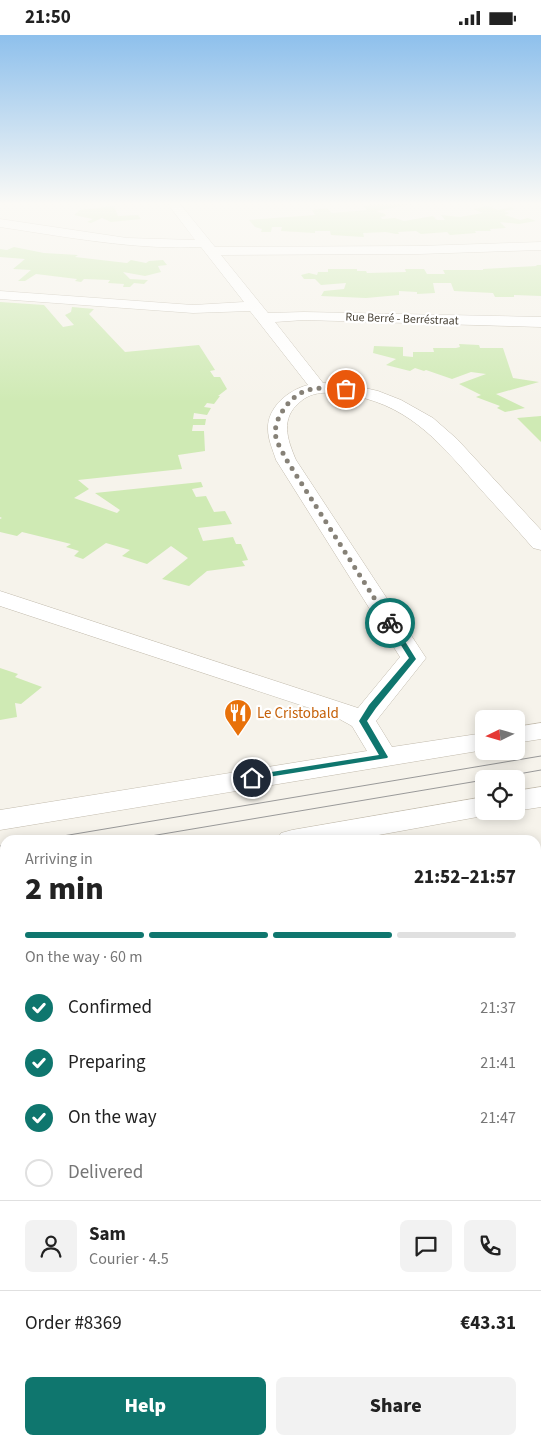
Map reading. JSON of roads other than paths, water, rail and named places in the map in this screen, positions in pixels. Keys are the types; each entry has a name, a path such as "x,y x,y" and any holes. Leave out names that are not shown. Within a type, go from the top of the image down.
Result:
{"street":[{"path":"225,270 318,387"},
{"path":"0,295 192,309 253,306"},
{"name":"Rue Berré - Berréstraat","path":"263,318 304,316 541,322"},
{"path":"363,721 372,707 413,659 286,459 276,437 276,421 287,404 295,396 306,390 318,387 346,389 377,397 404,408 428,423 453,446 541,543"},
{"path":"0,598 343,710 363,721 384,757"},
{"path":"525,734 541,731"},
{"path":"0,820 475,742"},
{"path":"525,800 541,797"},
{"path":"321,835 475,809"}],"tram line":[{"path":"69,835 541,756"},
{"path":"525,773 541,770"},
{"path":"157,835 475,782"}],"place":[{"name":"Le Cristobald","path":"238,737"}]}
